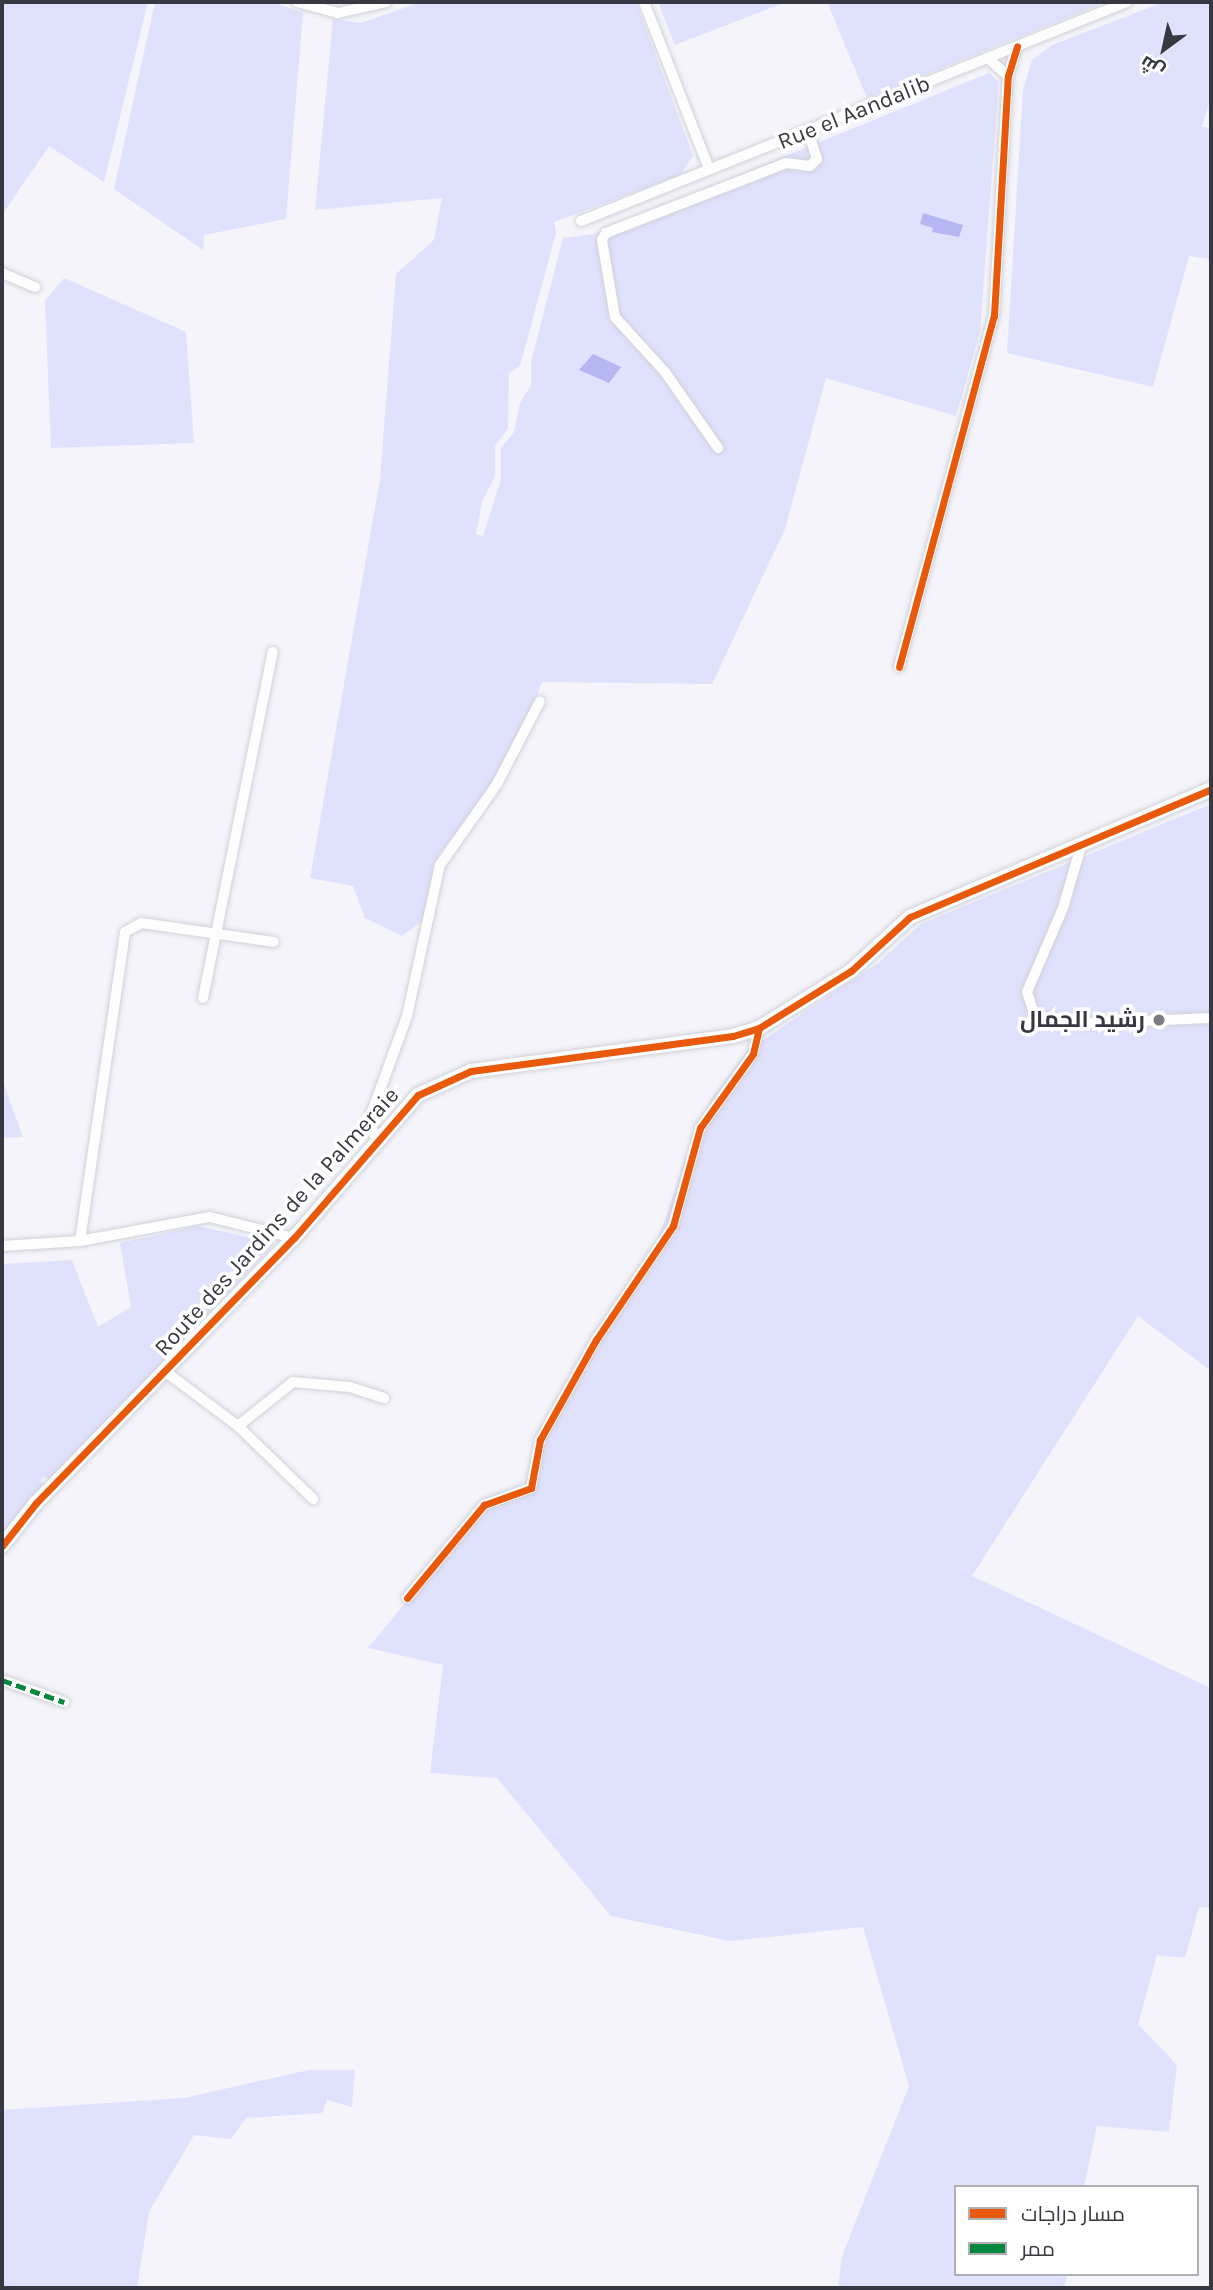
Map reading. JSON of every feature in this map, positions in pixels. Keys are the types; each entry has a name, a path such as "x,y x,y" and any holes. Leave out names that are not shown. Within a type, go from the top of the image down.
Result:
{"street":[{"path":"297,2 338,13 386,2"},
{"path":"644,2 709,169"},
{"name":"Rue el Aandalib","path":"581,221 1127,2"},
{"path":"899,667 994,316 1004,219 1008,76 1017,46"},
{"path":"989,59 1008,76"},
{"path":"718,448 665,372 615,317 602,240 606,233 786,163 810,166 817,159 808,132"},
{"path":"2,273 35,287"},
{"path":"203,998 273,652"},
{"path":"377,1142 369,1120 407,1016 440,865 498,784 540,701"},
{"name":"Route des Jardins de la Palmeraie","path":"2,1546 36,1503 294,1238 418,1095 471,1071 733,1036 759,1028 851,971 910,917 1211,789"},
{"path":"1082,843 1063,908 1027,992 1034,1014 1068,1024 1211,1018"},
{"path":"80,1241 125,932 141,923 274,942"},
{"path":"407,1598 484,1505 531,1488 540,1440 596,1339 668,1236 700,1128 753,1054 759,1028"},
{"path":"2,1246 80,1241 210,1217 294,1238"},
{"path":"166,1372 238,1426 313,1499"},
{"path":"238,1426 293,1382 350,1387 384,1398"},
{"path":"2,1680 64,1702"}],"shaded area":[{"path":"2,2 148,2 104,182 49,146 2,215"},
{"path":"155,2 273,2 303,13 286,219 204,235 203,250 114,189"},
{"path":"421,2 636,2 693,156 680,175 554,222 556,233 520,366 509,373 508,428 495,446 495,476 482,502 476,534 483,536 501,479 501,448 514,432 520,403 531,385 531,362 563,238 594,234 989,73 998,81 998,93 980,332 956,416 826,378 785,529 712,684 542,682 525,727 492,786 439,854 422,921 402,936 365,918 353,886 310,878 380,479 396,274 434,240 442,198 315,210 333,19 361,23"},
{"path":"658,2 786,2 675,45"},
{"path":"827,2 1106,2 867,98"},
{"path":"1164,2 1211,2 1211,96 1202,127 1211,128 1211,259 1189,256 1153,387 1007,353 1023,90 1032,60 1052,45"},
{"path":"64,278 186,332 194,443 51,448 45,301"},
{"path":"1211,804 1211,1371 1138,1316 972,1576 1211,1688 1211,1908 1199,1907 1185,1958 1157,1955 1138,2024 1177,2065 1169,2132 1097,2126 1084,2185 954,2185 954,2276 1067,2276 1064,2288 838,2288 842,2256 909,2086 863,1927 730,1941 611,1916 497,1778 430,1773 443,1665 368,1648 496,1493 521,1490 599,1326 658,1240 692,1140 713,1096 748,1050 878,963 921,924"},
{"path":"2,1079 23,1137 2,1138"},
{"path":"198,1226 275,1243 53,1481 44,1476 40,1481 47,1485 2,1541 2,1264 72,1260 98,1327 131,1307 120,1243"},
{"path":"309,2070 355,2070 352,2107 327,2100 322,2113 246,2118 231,2139 194,2135 149,2212 137,2288 2,2288 2,2110 184,2098"}],"water":[{"path":"923,213 963,225 959,237 932,232 933,228 920,224"},
{"path":"593,354 621,367 609,383 579,370"}],"marked path":[{"path":"2,1680 64,1702"}],"cycle path":[{"path":"899,667 994,316 1008,76 1017,46"},
{"path":"2,1546 36,1503 294,1238 418,1095 471,1071 733,1036 759,1028 851,971 910,917 1211,789"},
{"path":"407,1598 484,1505 531,1488 540,1440 596,1340 673,1226 700,1128 753,1054 759,1028"}],"place":[{"name":"رشيد الجمال","path":"1159,1020"}]}
